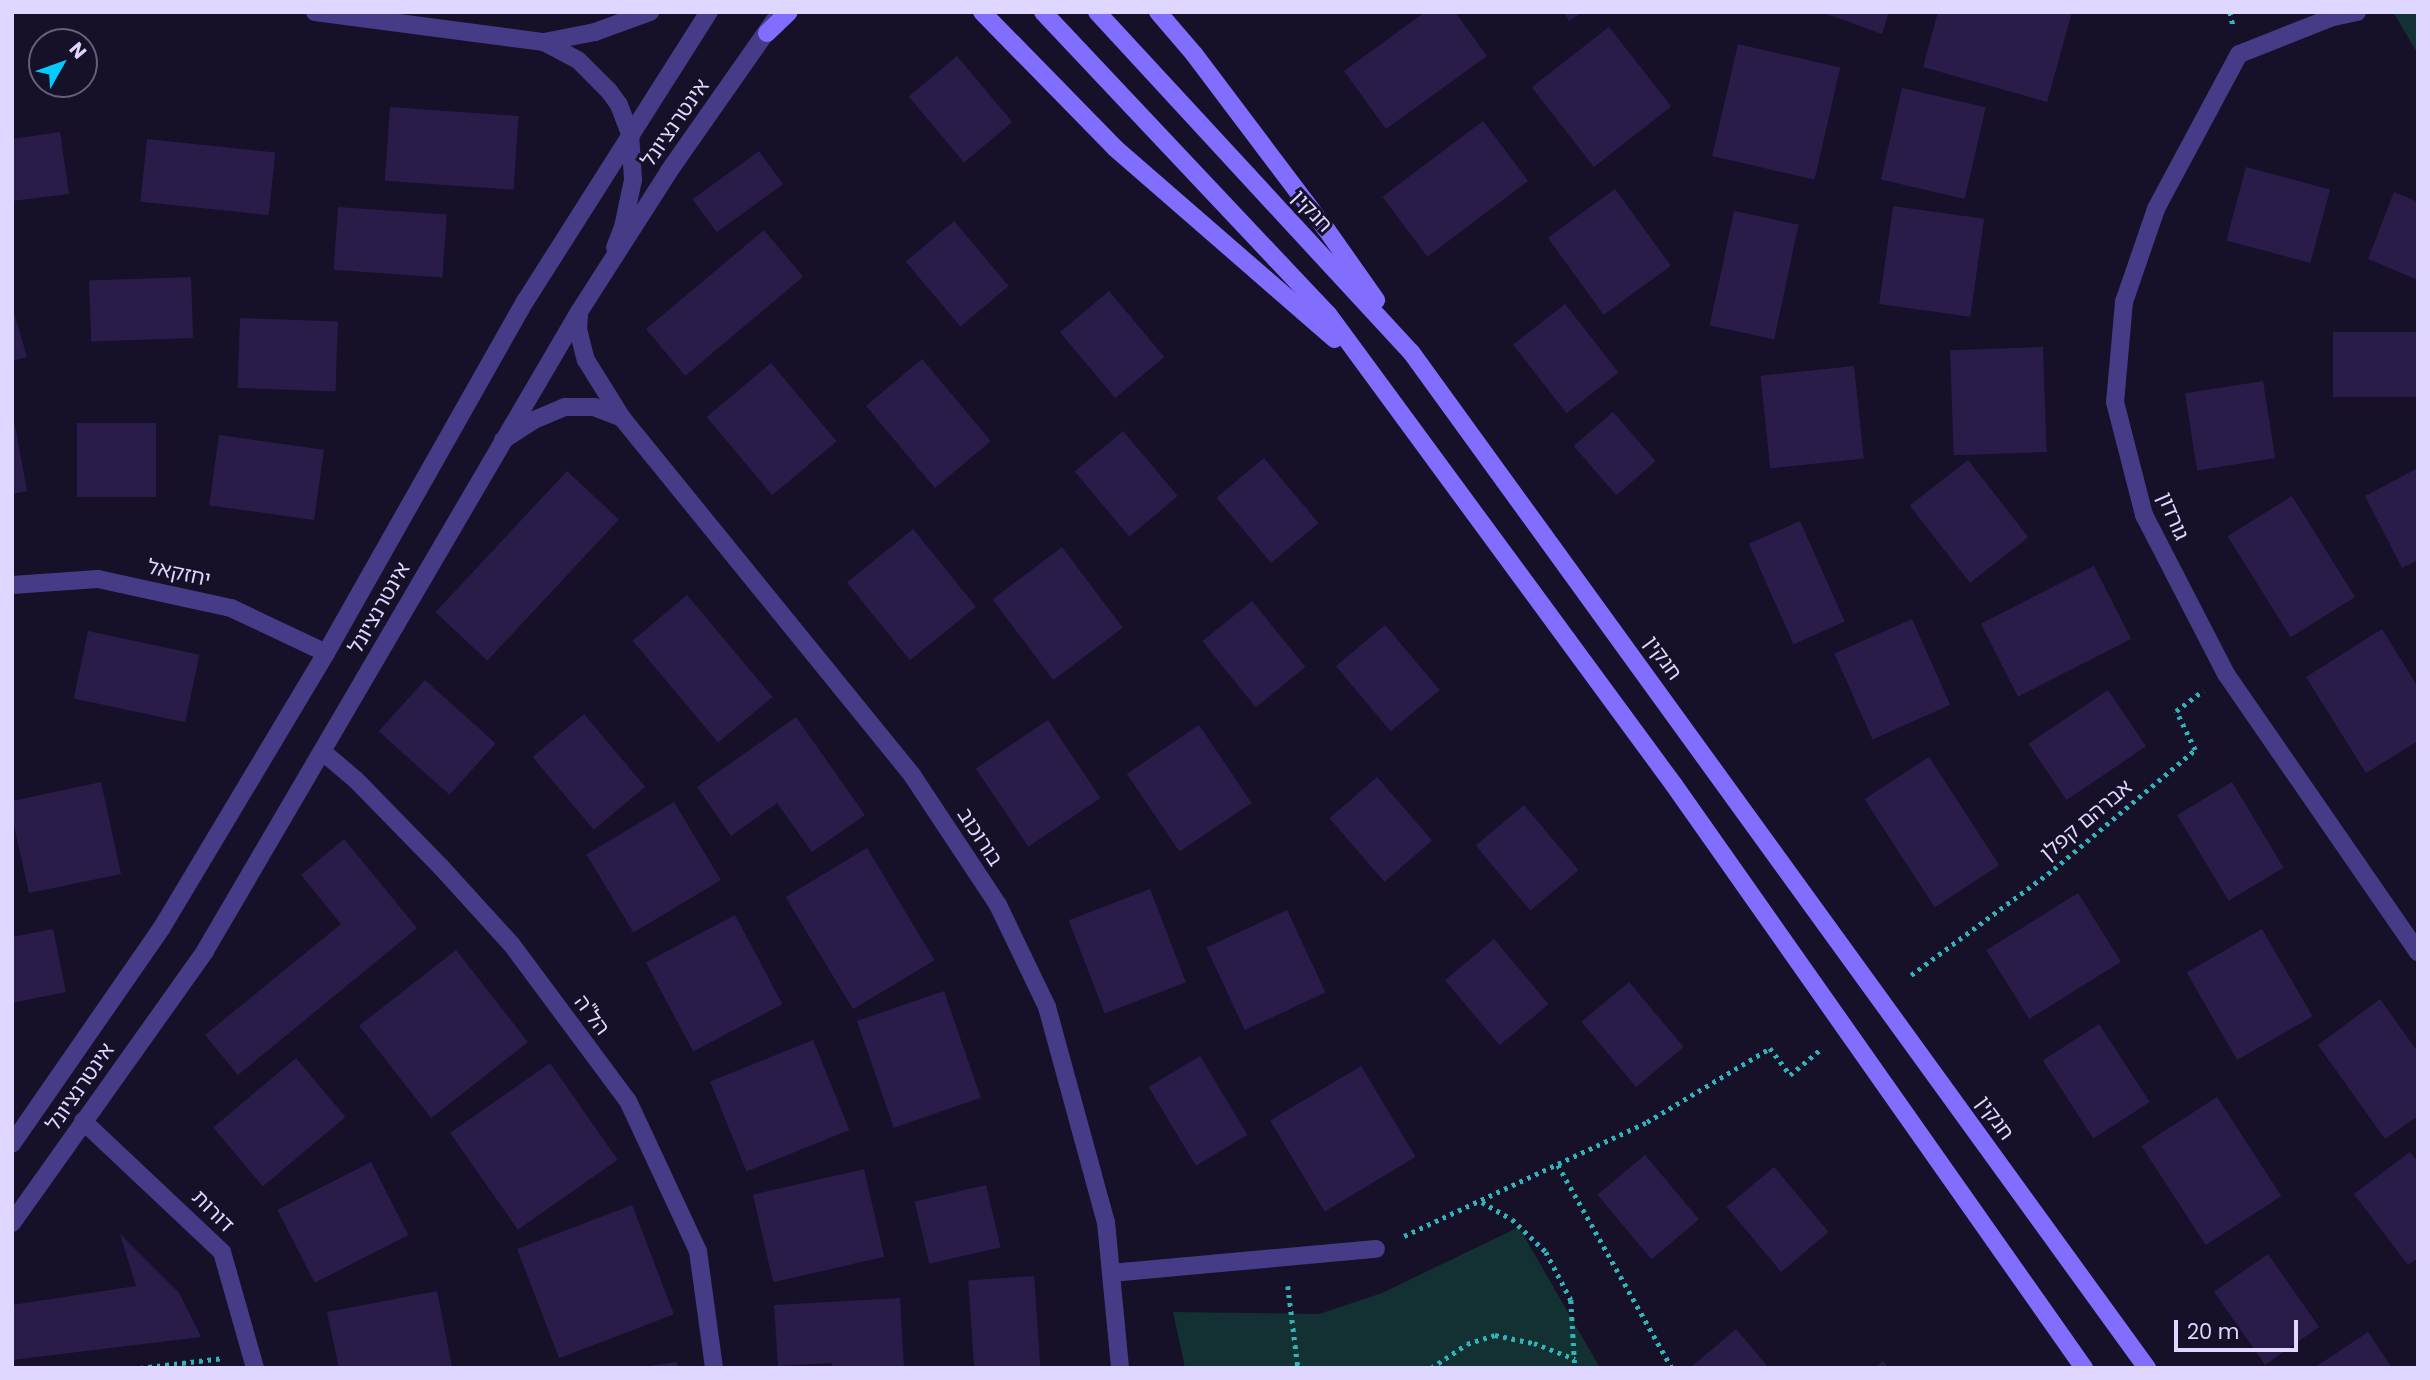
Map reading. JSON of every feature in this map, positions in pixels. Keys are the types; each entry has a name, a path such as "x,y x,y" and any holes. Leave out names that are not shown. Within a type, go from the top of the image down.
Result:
{"main road":[{"path":"767,33 789,12"},
{"path":"982,12 1115,148 1319,323 1394,399"},
{"path":"1042,12 1328,314 1394,399 1674,785 2084,1368"},
{"name":"חנקין","path":"1097,12 1412,352 2147,1368"},
{"path":"1158,12 1194,54 1326,229 1412,352"}],"street":[{"path":"315,12 544,42 595,32 650,12"},
{"name":"אינטרנציונל","path":"12,1144 161,929 326,653 526,300 709,12"},
{"name":"אינטרנציונל","path":"12,1223 205,951 579,312 697,131 779,12"},
{"name":"גורדון","path":"2357,12 2333,17 2239,54 2156,209 2124,302 2115,402 2144,515 2226,674 2418,952"},
{"path":"544,42 578,60 595,75 619,105 630,133 633,180 624,227 609,264"},
{"name":"בורוכוב","path":"579,312 578,329 586,360 622,418 912,775 998,905 1047,1007 1105,1222 1120,1368"},
{"path":"502,441 534,420 565,407 594,407 622,418"},
{"name":"יחזקאל","path":"12,585 98,579 205,602 232,608 326,653"},
{"name":"הל\"ה","path":"323,752 441,867 512,945 628,1101 698,1251 714,1368"},
{"name":"דורות","path":"83,1121 222,1252 255,1361"},
{"path":"1111,1273 1376,1249"}],"path":[{"name":"אברהם קפלן","path":"1911,975 2054,869 2195,750 2176,711 2226,674"},
{"path":"1376,1249 1482,1202 1647,1122 1770,1048 1790,1075 1820,1050"},
{"path":"1558,1166 1672,1368"},
{"path":"1482,1202 1512,1219 1546,1252 1571,1300 1575,1368"},
{"path":"1285,1257 1298,1368"},
{"path":"1431,1368 1467,1344 1495,1335 1534,1343 1575,1359"},
{"path":"140,1368 255,1361"}],"green space":[{"path":"2393,12 2418,12 2418,54"},
{"path":"1519,1227 1600,1368 1185,1368 1173,1312 1319,1314 1382,1293"}],"building":[{"path":"1425,12 1455,12 1487,56 1386,129 1344,71"},
{"path":"1564,12 1583,12 1569,21"},
{"path":"1821,12 1889,12 1882,34"},
{"path":"1938,12 2072,12 2047,102 1923,67"},
{"path":"1609,27 1671,107 1594,167 1532,87"},
{"path":"1738,44 1840,68 1814,180 1712,156"},
{"path":"957,56 1012,122 964,162 909,96"},
{"path":"1902,88 1986,107 1965,199 1881,180"},
{"path":"390,107 519,116 514,190 385,181"},
{"path":"1483,121 1528,181 1428,257 1382,197"},
{"path":"60,132 69,194 12,201 12,139"},
{"path":"147,139 275,152 269,215 140,202"},
{"path":"759,151 783,184 717,232 693,199"},
{"path":"2246,167 2330,190 2310,263 2226,240"},
{"path":"1615,189 1671,266 1604,315 1548,238"},
{"path":"2394,192 2418,202 2418,280 2368,259"},
{"path":"1893,206 1984,219 1970,317 1879,304"},
{"path":"338,207 447,215 442,277 334,270"},
{"path":"1734,211 1799,225 1774,339 1710,325"},
{"path":"954,221 1009,286 960,327 906,261"},
{"path":"764,230 803,277 685,376 646,329"},
{"path":"191,277 193,338 91,342 89,281"},
{"path":"1109,291 1164,357 1115,398 1060,332"},
{"path":"1565,304 1619,373 1567,413 1513,345"},
{"path":"12,306 27,357 12,361"},
{"path":"240,318 338,321 335,391 238,388"},
{"path":"2333,332 2418,332 2418,397 2333,397"},
{"path":"2043,347 2047,452 1954,455 1950,350"},
{"path":"922,359 991,441 935,488 866,406"},
{"path":"771,363 837,441 772,495 707,417"},
{"path":"1854,366 1864,458 1770,468 1761,376"},
{"path":"2263,381 2275,458 2197,470 2185,393"},
{"path":"1613,412 1656,461 1616,495 1574,446"},
{"path":"77,423 156,423 156,497 77,497"},
{"path":"15,425 27,491 12,494 12,426"},
{"path":"1123,431 1178,496 1129,537 1075,471"},
{"path":"219,435 324,450 314,520 209,505"},
{"path":"1264,458 1319,523 1271,563 1217,498"},
{"path":"1968,460 2028,537 1970,583 1910,506"},
{"path":"2418,468 2418,560 2402,568 2365,496"},
{"path":"567,471 619,519 487,661 435,612"},
{"path":"2292,496 2355,597 2291,637 2228,536"},
{"path":"1800,521 1845,621 1794,644 1749,544"},
{"path":"913,529 976,607 910,660 847,582"},
{"path":"1062,547 1123,628 1053,680 993,599"},
{"path":"2094,566 2131,639 2018,697 1981,624"},
{"path":"687,595 772,697 718,743 633,641"},
{"path":"1252,601 1305,667 1256,707 1202,641"},
{"path":"1912,619 1950,705 1873,739 1834,654"},
{"path":"1385,625 1440,690 1391,731 1336,666"},
{"path":"2382,629 2418,687 2418,741 2366,773 2306,677"},
{"path":"88,631 200,655 185,722 74,698"},
{"path":"425,680 496,744 449,795 379,731"},
{"path":"2108,690 2146,746 2066,800 2028,744"},
{"path":"584,714 645,787 594,830 533,757"},
{"path":"796,717 865,815 812,852 777,803 731,836 697,787"},
{"path":"1048,720 1101,798 1028,847 976,769"},
{"path":"1199,725 1252,803 1179,852 1127,774"},
{"path":"1929,757 1999,865 1935,907 1864,799"},
{"path":"1377,777 1432,840 1385,882 1329,818"},
{"path":"101,782 121,874 29,893 12,817 12,801"},
{"path":"2232,782 2284,868 2229,901 2177,815"},
{"path":"674,802 721,880 633,933 587,855"},
{"path":"1524,805 1579,870 1530,911 1476,845"},
{"path":"344,839 417,928 238,1075 205,1035 341,924 301,875"},
{"path":"867,848 934,960 853,1009 786,897"},
{"path":"1150,889 1186,982 1105,1014 1069,920"},
{"path":"2078,893 2121,962 2029,1019 1986,950"},
{"path":"1287,910 1325,992 1245,1030 1206,948"},
{"path":"735,915 782,1004 693,1052 646,962"},
{"path":"53,929 66,992 12,1003 12,937"},
{"path":"2262,929 2312,1016 2237,1060 2187,972"},
{"path":"1494,939 1549,1004 1500,1045 1445,980"},
{"path":"456,950 528,1042 431,1118 359,1026"},
{"path":"1629,982 1684,1047 1636,1087 1582,1022"},
{"path":"944,991 981,1098 894,1128 857,1021"},
{"path":"2380,999 2418,1052 2418,1116 2385,1139 2318,1045"},
{"path":"2099,1024 2150,1102 2093,1138 2043,1060"},
{"path":"813,1040 849,1130 746,1172 710,1082"},
{"path":"1200,1056 1247,1135 1196,1166 1149,1087"},
{"path":"296,1058 345,1117 263,1186 213,1127"},
{"path":"550,1063 618,1160 518,1230 450,1133"},
{"path":"1361,1066 1416,1157 1325,1211 1270,1121"},
{"path":"2217,1097 2281,1196 2206,1245 2142,1146"},
{"path":"2410,1152 2418,1162 2418,1258 2408,1265 2354,1194"},
{"path":"1645,1155 1699,1219 1651,1259 1598,1195"},
{"path":"371,1162 408,1235 315,1283 277,1210"},
{"path":"1774,1167 1829,1232 1781,1272 1727,1207"},
{"path":"864,1169 884,1257 773,1282 753,1195"},
{"path":"986,1185 1000,1247 929,1264 915,1201"},
{"path":"632,1205 674,1314 559,1358 517,1249"},
{"path":"120,1234 179,1293 201,1337 12,1360 12,1305 136,1286"},
{"path":"2268,1254 2319,1327 2265,1365 2214,1292"},
{"path":"1034,1276 1040,1368 974,1368 968,1281"},
{"path":"437,1291 452,1367 339,1368 327,1312"},
{"path":"900,1298 904,1368 832,1368 832,1363 778,1366 774,1305"},
{"path":"1736,1329 1769,1368 1690,1368"},
{"path":"2368,1332 2392,1368 2314,1368"},
{"path":"1883,1361 1889,1368 1875,1368"},
{"path":"677,1362 678,1368 649,1368 649,1366"}]}
